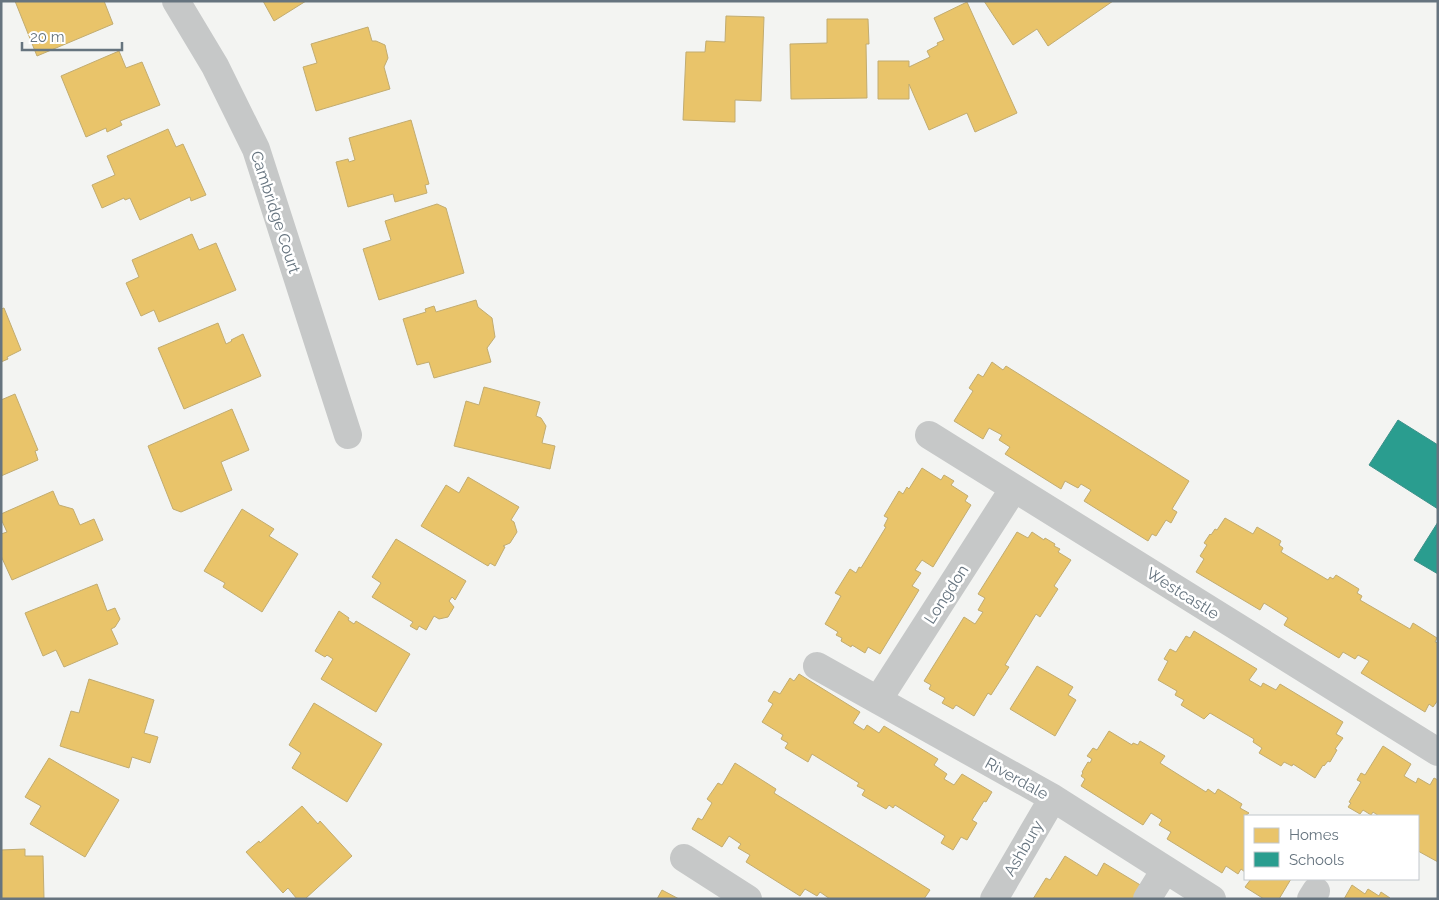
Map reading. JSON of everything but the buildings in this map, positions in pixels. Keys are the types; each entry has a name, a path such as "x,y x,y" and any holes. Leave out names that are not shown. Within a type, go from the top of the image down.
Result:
{"street":[{"name":"Cambridge Court","path":"176,1 215,66 256,149 348,434"},
{"name":"Westcastle","path":"929,435 1438,752"},
{"name":"Longdon","path":"878,700 1014,488"},
{"name":"Riverdale","path":"816,666 1053,798 1212,899"},
{"name":"Ashbury","path":"994,899 1053,798"},
{"path":"684,858 748,899"},
{"path":"1147,899 1165,870"}]}
